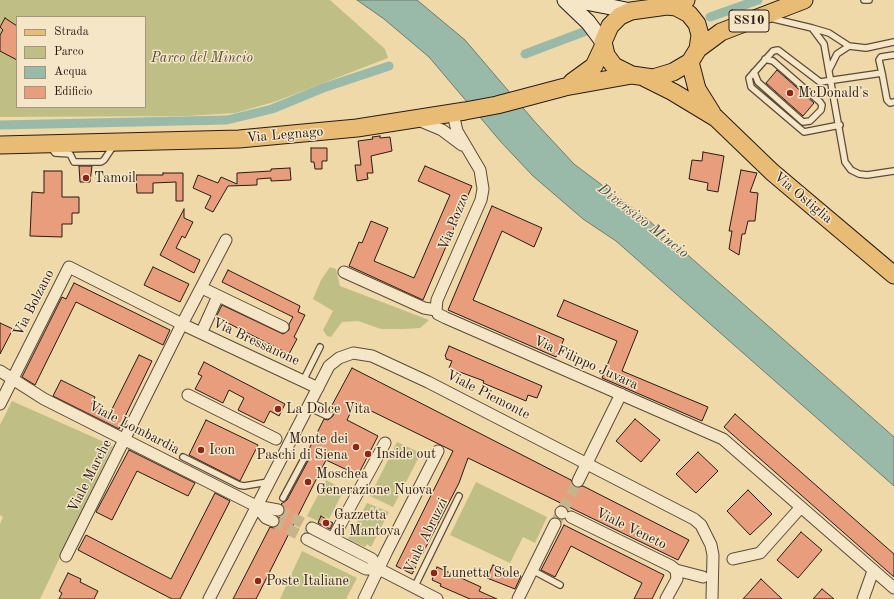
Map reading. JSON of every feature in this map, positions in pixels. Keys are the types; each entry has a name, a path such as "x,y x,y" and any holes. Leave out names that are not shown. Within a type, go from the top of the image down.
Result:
{"main road":[{"path":"565,0 588,22 603,44 606,55 614,66 638,76"},
{"path":"575,0 630,11"},
{"name":"Via Legnago","path":"565,87 594,66 613,22 620,16 630,11 667,6 686,0"},
{"name":"Via Legnago","path":"0,145 239,139 357,128 418,120 459,112 520,99 565,87 638,76 653,78 667,74 694,55 721,32 804,0"},
{"name":"Via Legnago","path":"667,6 682,10 695,20 700,35 694,55"},
{"name":"Via Ostiglia","path":"694,55 697,89 716,118"},
{"name":"Via Ostiglia","path":"638,76 673,92 716,118 772,172 894,275"}],"street":[{"name":"Via Pozzo","path":"436,310 438,300 482,195 483,182 480,170 457,131 459,112"},
{"name":"Via Pozzo","path":"418,120 442,130 466,148"},
{"name":"Viale Marche","path":"66,556 182,324 226,240"},
{"name":"Via Bolzano","path":"12,379 69,267 182,324"},
{"name":"Via Filippo Juvara","path":"344,272 424,308 436,310 438,314 446,318 723,439 894,588"},
{"path":"202,288 283,327"},
{"path":"204,327 218,296"},
{"name":"Via Bressanone","path":"182,324 318,388"},
{"name":"Viale Piemonte","path":"209,599 329,366 339,358 353,353 372,356 428,382 588,462 686,514 701,525 711,545 713,555 712,599"},
{"name":"Viale Lombardia","path":"0,371 44,399 256,506 278,510"},
{"path":"0,404 12,379"},
{"path":"578,480 620,394"},
{"path":"188,395 276,439"},
{"path":"310,405 327,413"},
{"path":"333,538 385,443"},
{"path":"364,599 438,451"},
{"name":"Viale Lombardia","path":"256,506 266,518 273,521"},
{"path":"733,559 760,553 801,507"},
{"name":"Viale Veneto","path":"565,514 671,566 676,570 703,577"},
{"path":"518,599 531,569 555,524"},
{"path":"312,528 372,559 379,569 437,599"},
{"path":"307,539 366,569 379,569"},
{"path":"666,599 677,579 676,570"},
{"path":"863,599 873,571"}],"lane":[{"path":"864,0 869,0"},
{"path":"762,16 829,33 849,46 866,48 894,42"},
{"path":"812,28 824,44 828,71 840,126 845,162 851,170 859,174 867,175 894,171"},
{"path":"828,71 837,54 849,46"},
{"path":"840,126 804,132 751,87 750,78 773,51 778,50 820,82 882,73"},
{"path":"894,55 881,57 879,60 887,100 890,103 894,102"},
{"path":"754,72 758,82 802,122 810,122 821,110 822,105 820,102 773,61 765,59"},
{"path":"303,381 320,347"},
{"path":"183,457 239,485 244,486 268,482"},
{"path":"283,498 305,457"},
{"name":"Viale Abruzzi","path":"414,588 459,496"},
{"path":"531,569 560,585"}],"green space":[{"name":"Parco del Mincio","path":"0,0 330,0 385,49 388,58 274,102 235,113 187,116 0,117"},
{"path":"330,267 336,269 340,286 429,320 420,328 404,329 381,329 358,321 342,322 331,337 327,336 323,330 333,311 313,299 321,280"},
{"path":"12,401 113,446 40,599 0,599 0,524 3,517 0,515 0,425"},
{"path":"397,442 421,453 393,507 370,496"},
{"path":"326,480 344,490 329,519 322,515 318,521 307,516"},
{"path":"476,482 547,517 535,543 523,537 510,563 450,535"},
{"path":"367,503 389,512 371,547 367,544 365,547 348,539"},
{"path":"302,551 357,578 346,599 280,599"}],"water":[{"name":"Diversivo Mincio","path":"357,0 417,0 465,40 535,122 574,164 647,219 894,437 894,486 616,241 583,219 533,176 501,142 429,57 384,19"}],"building":[{"path":"5,18 16,25 16,59 0,51 0,35 3,30 0,27"},
{"name":"McDonald's","path":"777,70 814,103 803,116 766,83"},
{"path":"380,136 380,138 390,137 392,151 371,156 373,173 367,173 368,179 357,181 355,165 361,165 358,141 373,139 372,137"},
{"path":"311,148 327,148 327,161 322,161 322,169 315,169 314,162 311,162"},
{"path":"703,152 724,156 718,192 707,190 708,183 689,179 692,160 702,161"},
{"path":"79,166 92,166 90,182 80,182"},
{"path":"425,166 472,186 423,300 349,266 359,242 362,243 371,221 388,228 374,261 414,278 450,195 418,181"},
{"path":"290,168 291,180 271,181 271,178 257,179 257,185 228,186 213,212 205,208 211,196 193,188 198,175 218,183 221,177 237,184 237,173 271,171 271,169"},
{"path":"741,170 757,173 750,192 758,193 755,221 748,221 745,234 742,234 739,255 729,249 732,231 729,231"},
{"path":"44,171 62,171 62,197 79,197 79,213 72,213 72,224 62,224 62,237 30,236 32,192 44,193"},
{"path":"163,173 183,173 183,201 176,201 176,182 153,183 153,193 137,193 136,175 163,175"},
{"path":"492,206 542,228 534,247 502,231 473,300 564,339 556,357 448,310"},
{"path":"184,209 184,218 193,222 185,238 182,236 176,248 200,260 194,273 160,255"},
{"path":"153,267 189,284 180,302 144,285"},
{"path":"228,270 300,306 298,312 305,315 294,337 297,339 289,354 216,317 222,305 283,334 289,330 289,324 293,317 222,282"},
{"path":"74,283 170,330 163,345 76,302 35,385 22,377 62,297 66,299"},
{"path":"564,300 638,331 622,371 708,407 702,421 602,378 617,341 557,316"},
{"path":"0,323 13,329 0,354"},
{"path":"449,346 542,386 537,398 528,395 526,401 483,383 484,381 449,368 452,361 446,359 445,356"},
{"path":"139,355 152,361 119,429 53,396 61,380 95,397 92,404 110,413"},
{"path":"204,362 285,404 279,416 270,411 264,423 238,410 244,398 229,390 223,403 195,389 202,376 198,374"},
{"path":"352,368 571,480 575,487 583,486 689,540 678,560 468,458 459,483 412,574 396,566 453,451 355,403 347,420 378,436 358,475 326,460 256,599 233,599 270,527 274,528 279,524 279,517 283,515 285,511 281,504 287,500 309,459 307,453 324,419 328,420 333,416 334,412 331,407"},
{"path":"735,414 894,554 894,577 724,427"},
{"path":"635,419 660,440 641,462 616,441"},
{"path":"206,420 258,445 240,481 189,455"},
{"path":"129,450 195,483 188,496 137,471 112,520 96,512"},
{"path":"698,452 718,471 696,493 676,474"},
{"path":"748,490 772,514 750,535 727,511"},
{"path":"215,493 230,501 180,599 172,599 78,550 86,535 171,579"},
{"name":"Gazzetta di Mantova","path":"321,516 333,523 330,529 318,523"},
{"path":"564,525 664,575 652,599 634,599 642,583 571,546 555,577 541,570"},
{"path":"801,532 822,550 798,578 777,560"},
{"path":"493,565 521,576 515,589 487,578"},
{"path":"437,567 481,587 479,591 497,599 470,599 440,586 441,584 432,580"},
{"path":"68,573 81,579 80,582 98,591 94,599 59,599 62,593 59,591"},
{"path":"761,579 782,599 743,599"},
{"path":"822,589 834,599 813,599"}],"waterway":[{"path":"710,17 758,0"},
{"path":"525,54 586,31"},
{"path":"0,125 227,120 272,109 323,88 389,66"}],"tunnel":[{"path":"555,524 578,481"},
{"path":"278,510 312,528"},
{"path":"273,521 307,539"}],"place":[{"name":"McDonald's","path":"790,93"},
{"name":"Tamoil","path":"86,178"},
{"name":"La Dolce Vita","path":"278,409"},
{"name":"Monte dei Paschi di Siena","path":"356,447"},
{"name":"Icon","path":"201,450"},
{"name":"Inside out","path":"368,454"},
{"name":"Moschea Generazione Nuova","path":"308,482"},
{"name":"Gazzetta di Mantova","path":"326,523"},
{"name":"Lunetta Sole","path":"434,573"},
{"name":"Poste Italiane","path":"258,581"}]}
